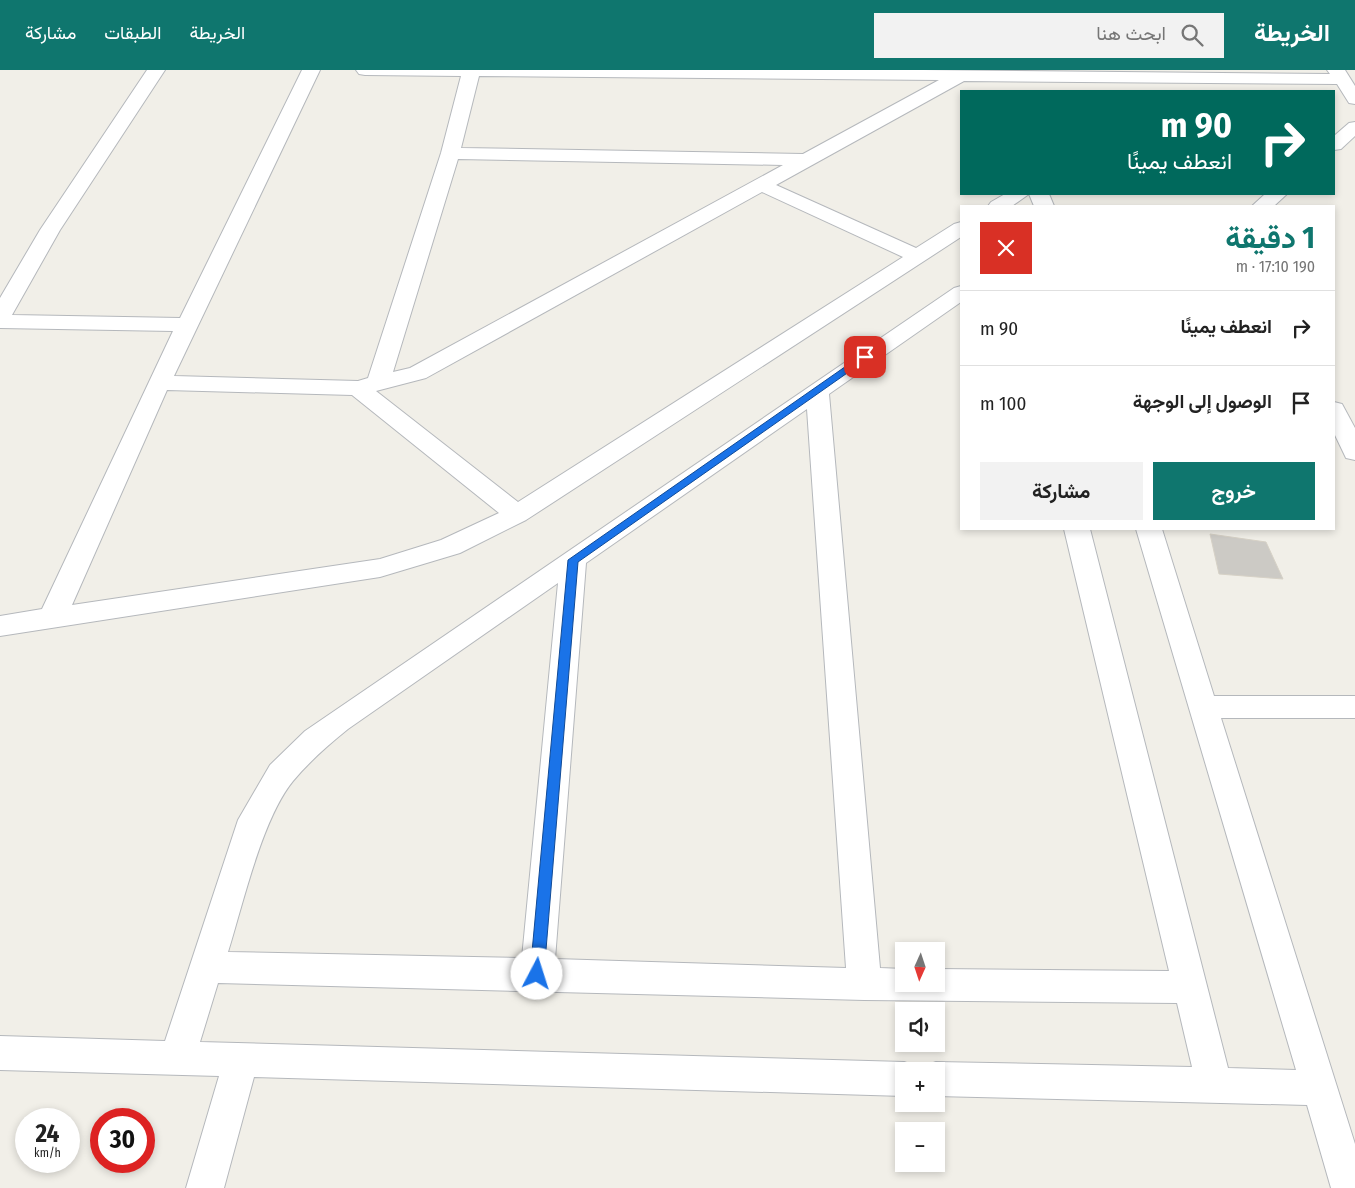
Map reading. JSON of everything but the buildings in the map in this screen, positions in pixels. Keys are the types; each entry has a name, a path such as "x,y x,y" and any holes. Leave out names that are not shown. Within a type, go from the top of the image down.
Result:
{"street":[{"path":"0,316 50,230 156,70"},
{"path":"53,616 159,383 311,70"},
{"path":"364,70 471,72 819,72 1187,77 1339,74 1355,99"},
{"path":"368,386 450,153 471,72"},
{"path":"159,383 368,386 418,373 961,75"},
{"path":"1168,90 1187,77"},
{"path":"1335,145 1355,128"},
{"path":"450,153 805,160"},
{"path":"761,185 916,255"},
{"path":"1000,205 1017,195"},
{"path":"1263,205 1276,195"},
{"path":"0,626 53,616 380,568 409,561 456,545 517,514 916,255 960,229"},
{"path":"177,1058 254,820 281,774 297,756 338,721 960,293"},
{"path":"0,321 187,325"},
{"path":"368,386 517,514"},
{"path":"817,390 864,984"},
{"path":"1335,411 1355,452"},
{"path":"1077,530 1191,986 1214,1087"},
{"path":"1149,530 1350,1188"},
{"path":"537,974 573,560"},
{"path":"1202,707 1355,707"},
{"path":"206,968 537,974 864,984 1191,986"},
{"path":"0,1053 177,1058 240,1062 895,1079"},
{"path":"205,1188 240,1062"},
{"path":"945,1079 1320,1088"}],"route":[{"path":"537,974 573,560 865,357"}]}
